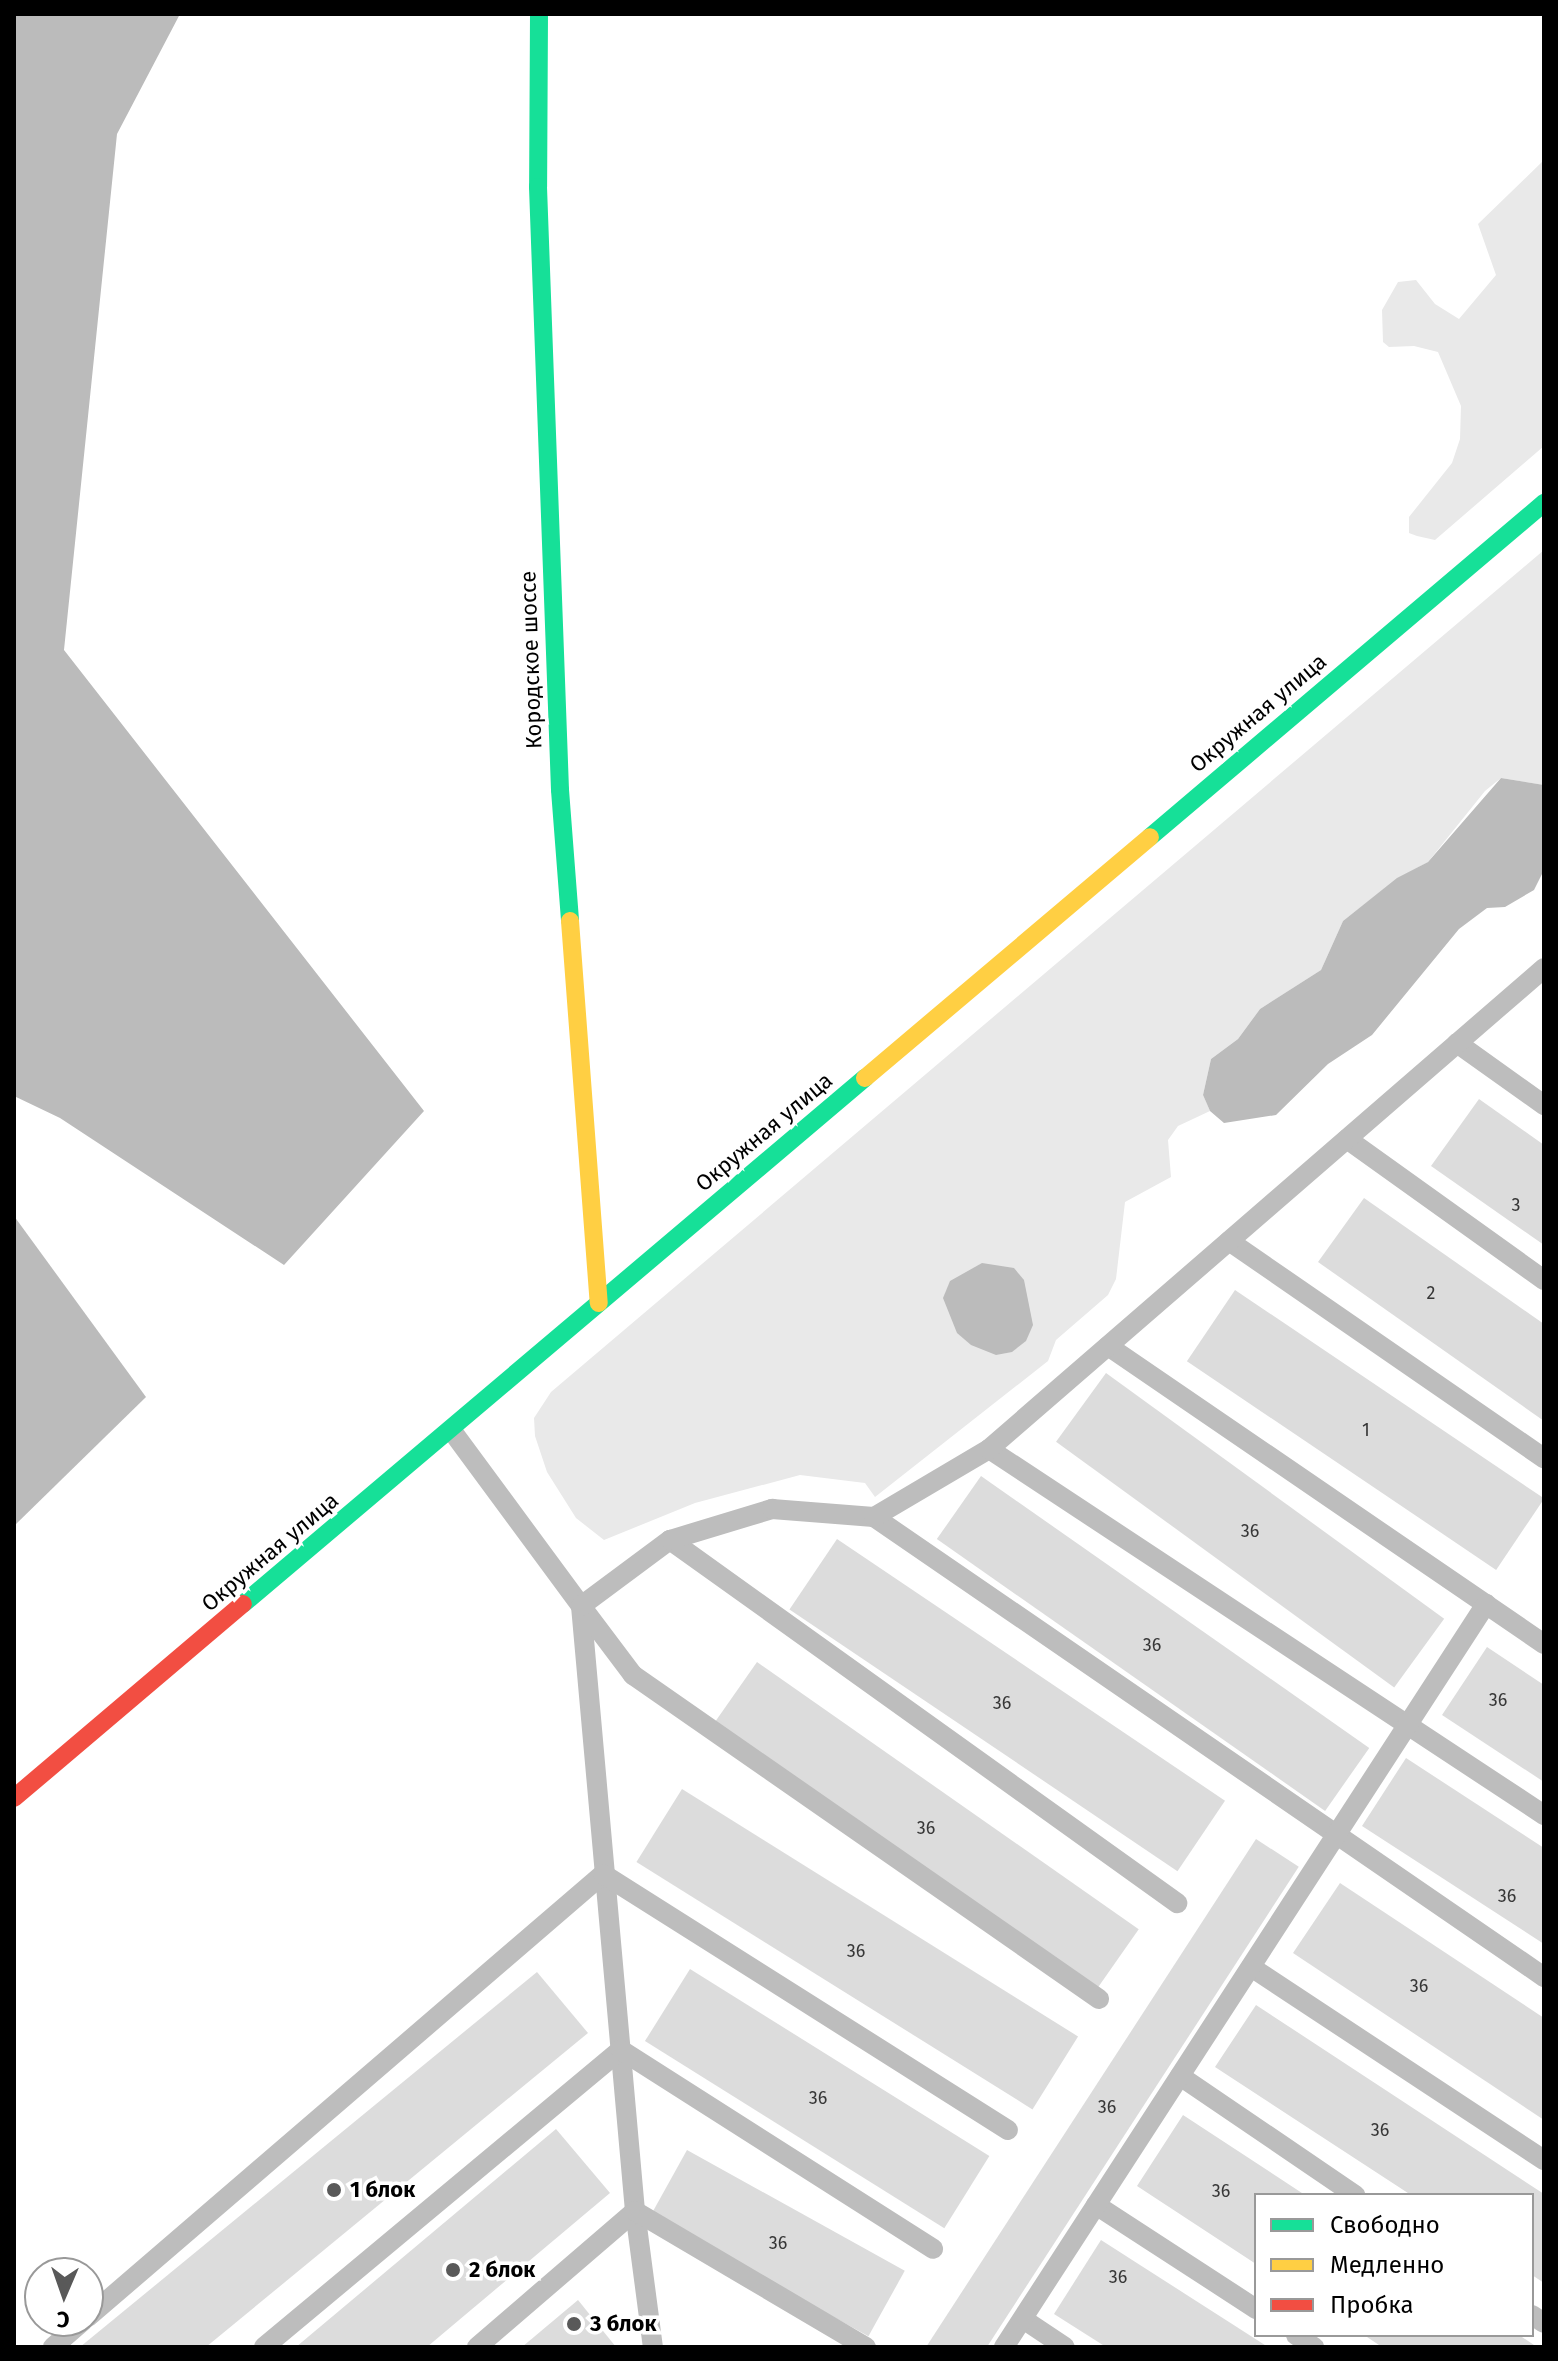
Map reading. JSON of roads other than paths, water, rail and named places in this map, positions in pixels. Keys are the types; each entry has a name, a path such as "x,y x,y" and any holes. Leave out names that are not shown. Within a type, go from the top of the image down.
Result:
{"main road":[{"name":"Кородское шоссе","path":"539,14 539,203 560,790 599,1303"},
{"name":"Окружная улица","path":"14,1798 452,1431 1544,503"}],"lane":[{"path":"874,1517 989,1449 1544,968"},
{"path":"1457,1043 1544,1105"},
{"path":"1347,1139 1544,1280"},
{"path":"1229,1241 1544,1458"},
{"path":"1108,1346 1544,1644"},
{"path":"452,1431 633,1675 1099,1999"},
{"path":"989,1449 1544,1815"},
{"path":"581,1606 670,1540 772,1509 874,1517 1544,1977"},
{"path":"670,1540 1177,1903"},
{"path":"1004,2347 1486,1604"},
{"path":"581,1606 635,2211 653,2347"},
{"path":"603,1874 1008,2130"},
{"path":"104,2303 603,1874"},
{"path":"1251,1967 1544,2160"},
{"path":"621,2050 933,2249"},
{"path":"264,2347 621,2050"},
{"path":"1180,2076 1352,2193"},
{"path":"1096,2205 1254,2308"},
{"path":"477,2347 635,2211"},
{"path":"635,2211 866,2347"},
{"path":"1023,2319 1065,2347"}],"place":[{"name":"1 блок","path":"334,2190"},
{"name":"2 блок","path":"453,2270"},
{"name":"3 блок","path":"574,2324"}]}
